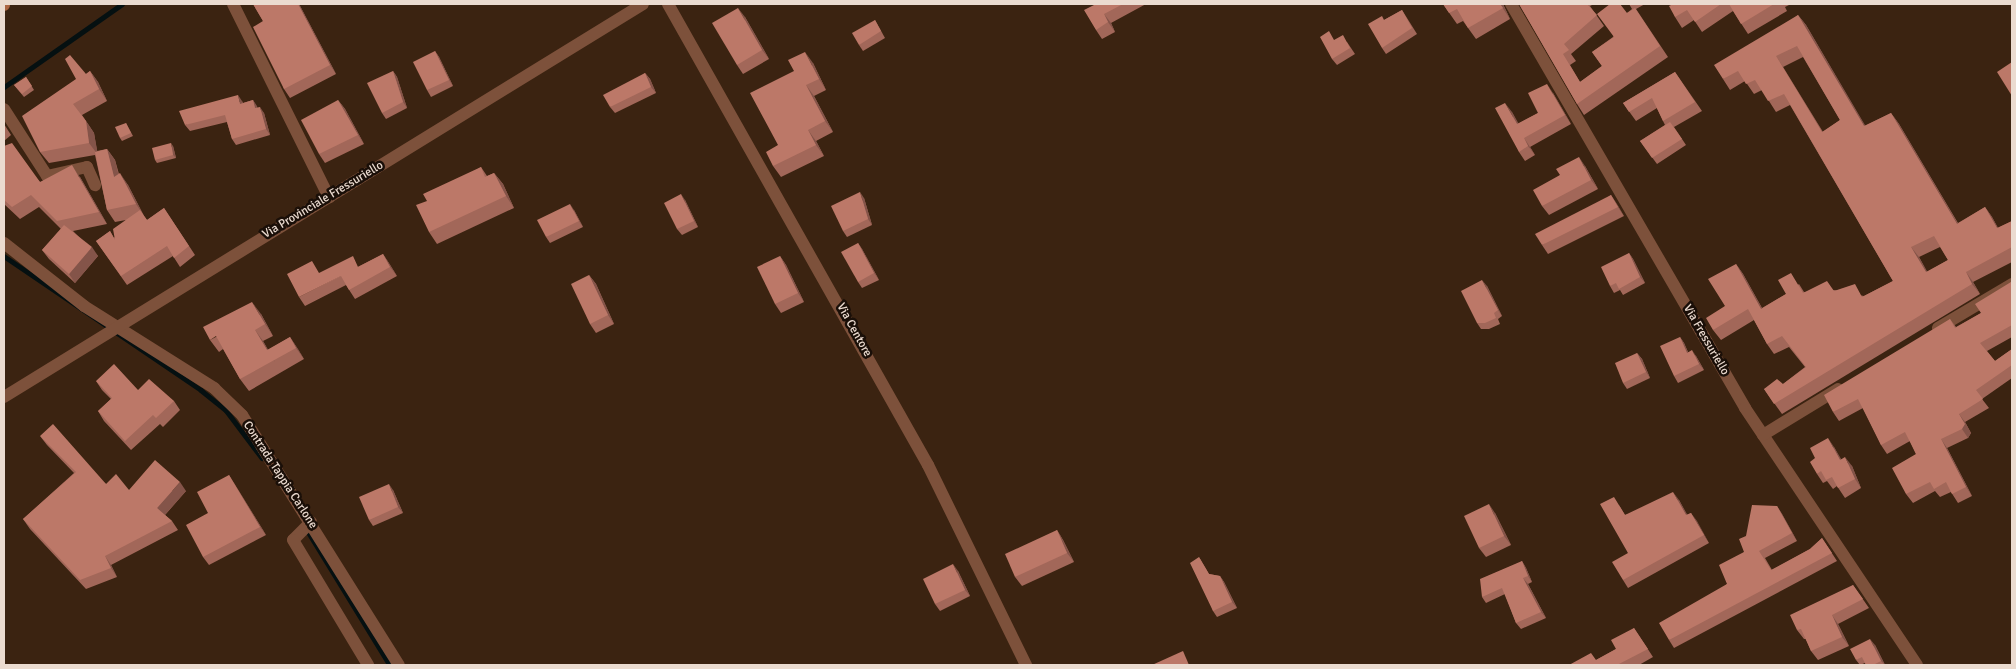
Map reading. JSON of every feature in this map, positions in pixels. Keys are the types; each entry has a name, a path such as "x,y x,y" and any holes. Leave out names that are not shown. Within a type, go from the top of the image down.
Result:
{"street":[{"path":"233,4 329,196"},
{"name":"Via Provinciale Fressuriello","path":"4,397 98,337 643,4"},
{"name":"Via Centore","path":"668,4 923,456 1026,665"},
{"name":"Via Fressuriello","path":"1511,4 1763,435 1917,665"},
{"path":"4,109 47,176 86,167 95,185"},
{"name":"Contrada Tappia Carlone","path":"4,242 84,306 200,378 242,415 311,522 398,665"},
{"path":"1929,334 2012,284"},
{"path":"1763,435 1854,379"},
{"path":"311,522 293,540 368,665"}],"building":[{"path":"253,4 298,4 330,65 284,89 253,27 263,21"},
{"path":"1096,4 1123,4 1104,14 1108,22 1096,30 1084,10"},
{"path":"1443,4 1500,4 1503,8 1468,28 1457,9 1449,13"},
{"path":"1519,4 1587,4 1597,15 1564,44 1569,50 1563,54 1580,82 1602,66 1592,52 1614,37 1597,14 1610,4 1620,4 1627,13 1635,8 1660,46 1577,104"},
{"path":"1673,4 1721,4 1695,22 1687,10 1675,17 1669,6"},
{"path":"1729,4 1774,4 1741,24"},
{"path":"738,8 762,50 737,65 712,23"},
{"path":"1402,10 1412,28 1382,48 1368,24 1382,16 1384,20"},
{"path":"1798,15 1864,126 1891,113 1957,224 1985,207 1997,228 2012,221 2012,247 1966,272 1972,284 1774,404 1764,389 1777,379 1783,384 1806,367 1782,336 1767,344 1748,309 1713,330 1706,318 1725,306 1708,279 1736,264 1761,309 1786,294 1778,280 1791,273 1803,293 1827,281 1834,291 1855,284 1862,297 1893,281 1784,94 1768,101 1755,80 1746,84 1738,71 1723,79 1714,65","holes":["1797,46 1840,120 1822,132 1776,56","1934,236 1948,260 1926,272 1911,247"]},
{"path":"875,20 881,31 859,45 852,33"},
{"path":"1329,31 1334,40 1343,35 1350,48 1332,59 1320,37"},
{"path":"435,51 449,80 427,90 413,62"},
{"path":"805,52 819,79 806,85 825,121 808,130 816,145 773,166 766,152 778,145 750,93 794,71 788,60"},
{"path":"70,55 86,74 90,71 99,89 73,104 86,121 89,143 40,152 22,116 76,79 65,59"},
{"path":"2012,62 2012,96 1997,72"},
{"path":"393,71 403,102 382,113 367,83"},
{"path":"1675,72 1695,102 1663,121 1652,98 1629,112 1623,103"},
{"path":"645,73 651,87 610,107 603,95"},
{"path":"26,77 32,86 22,94 14,85"},
{"path":"1547,84 1565,115 1524,138 1528,146 1519,152 1495,108 1505,103 1517,124 1538,113 1528,93"},
{"path":"238,95 240,104 253,100 255,108 260,107 266,129 232,139 225,115 185,125 179,111"},
{"path":"338,100 358,135 319,154 301,120"},
{"path":"1670,122 1682,139 1652,158 1640,141"},
{"path":"126,123 131,133 120,138 115,127"},
{"path":"12,143 40,182 72,165 99,212 57,221 31,195 12,207 4,200 4,146"},
{"path":"171,143 173,155 155,160 152,148"},
{"path":"107,149 114,177 120,173 136,204 107,210 95,152"},
{"path":"1579,157 1591,180 1542,206 1533,190 1560,175 1556,169"},
{"path":"481,167 485,177 494,173 506,196 429,232 416,205 427,201 423,194"},
{"path":"860,192 868,219 843,231 831,206"},
{"path":"681,194 694,221 677,229 664,203"},
{"path":"1611,195 1618,207 1542,245 1535,234"},
{"path":"570,204 579,221 546,237 537,220"},
{"path":"164,208 189,246 174,258 167,246 121,276 96,241 110,231 115,240 113,229 140,210 147,220"},
{"path":"64,225 92,247 69,274 42,250"},
{"path":"858,243 874,273 858,282 841,252"},
{"path":"1629,253 1640,277 1619,289 1616,283 1610,286 1601,267"},
{"path":"383,254 390,267 349,290 341,276 299,297 287,274 312,261 319,273 353,256 358,267"},
{"path":"780,256 798,293 775,304 757,267"},
{"path":"589,275 608,315 590,324 571,284"},
{"path":"2012,277 2012,325 1980,343 1995,361 2012,349 2012,365 1976,390 1983,399 1959,414 1965,424 1962,429 1941,439 1966,487 1952,494 1946,482 1934,489 1930,482 1906,494 1892,468 1916,454 1905,432 1881,445 1858,399 1833,412 1824,395 1950,319 1955,328 1981,313 1975,304 2011,282"},
{"path":"1482,280 1498,310 1494,313 1496,318 1485,323 1477,323 1461,291"},
{"path":"252,302 265,324 255,330 267,350 290,337 296,348 240,379 216,336 210,340 203,327"},
{"path":"1680,337 1687,353 1692,350 1699,364 1674,376 1660,346"},
{"path":"1637,353 1646,372 1623,383 1615,363"},
{"path":"114,364 138,390 149,379 174,401 156,418 153,415 125,441 98,411 112,398 96,381"},
{"path":"53,424 106,484 116,474 129,490 155,460 180,482 157,508 172,521 105,556 111,568 80,580 23,519 76,472 40,436"},
{"path":"1828,438 1840,460 1845,457 1855,479 1838,488 1832,477 1826,480 1821,471 1817,474 1810,462 1815,458 1810,448"},
{"path":"229,475 260,527 203,557 186,525 208,513 197,492"},
{"path":"389,484 398,507 369,520 359,497"},
{"path":"1673,492 1686,515 1691,513 1704,535 1623,580 1612,562 1628,553 1600,504 1614,497 1625,515"},
{"path":"1489,504 1504,536 1479,548 1464,516"},
{"path":"1752,505 1777,506 1792,533 1759,551 1771,570 1810,549 1822,538 1832,553 1669,640 1659,623 1727,584 1719,565 1744,552 1739,539 1746,536"},
{"path":"1057,530 1067,553 1015,577 1005,554"},
{"path":"1199,557 1209,574 1220,576 1232,602 1213,611 1190,563"},
{"path":"1522,561 1528,576 1523,578 1541,612 1516,623 1502,588 1482,597 1480,579"},
{"path":"953,564 965,590 935,604 923,579"},
{"path":"1853,585 1863,599 1832,615 1842,637 1811,651 1801,629 1797,630 1790,615"},
{"path":"1634,628 1648,649 1617,665 1569,665 1591,653 1596,660 1616,649 1611,640"},
{"path":"1870,639 1881,661 1873,665 1866,665 1862,657 1856,660 1850,649"},
{"path":"1183,651 1189,665 1152,665"}],"waterway":[{"path":"4,87 122,4"},
{"path":"4,256 201,390 226,410 262,458"},
{"path":"309,533 390,665"}]}
